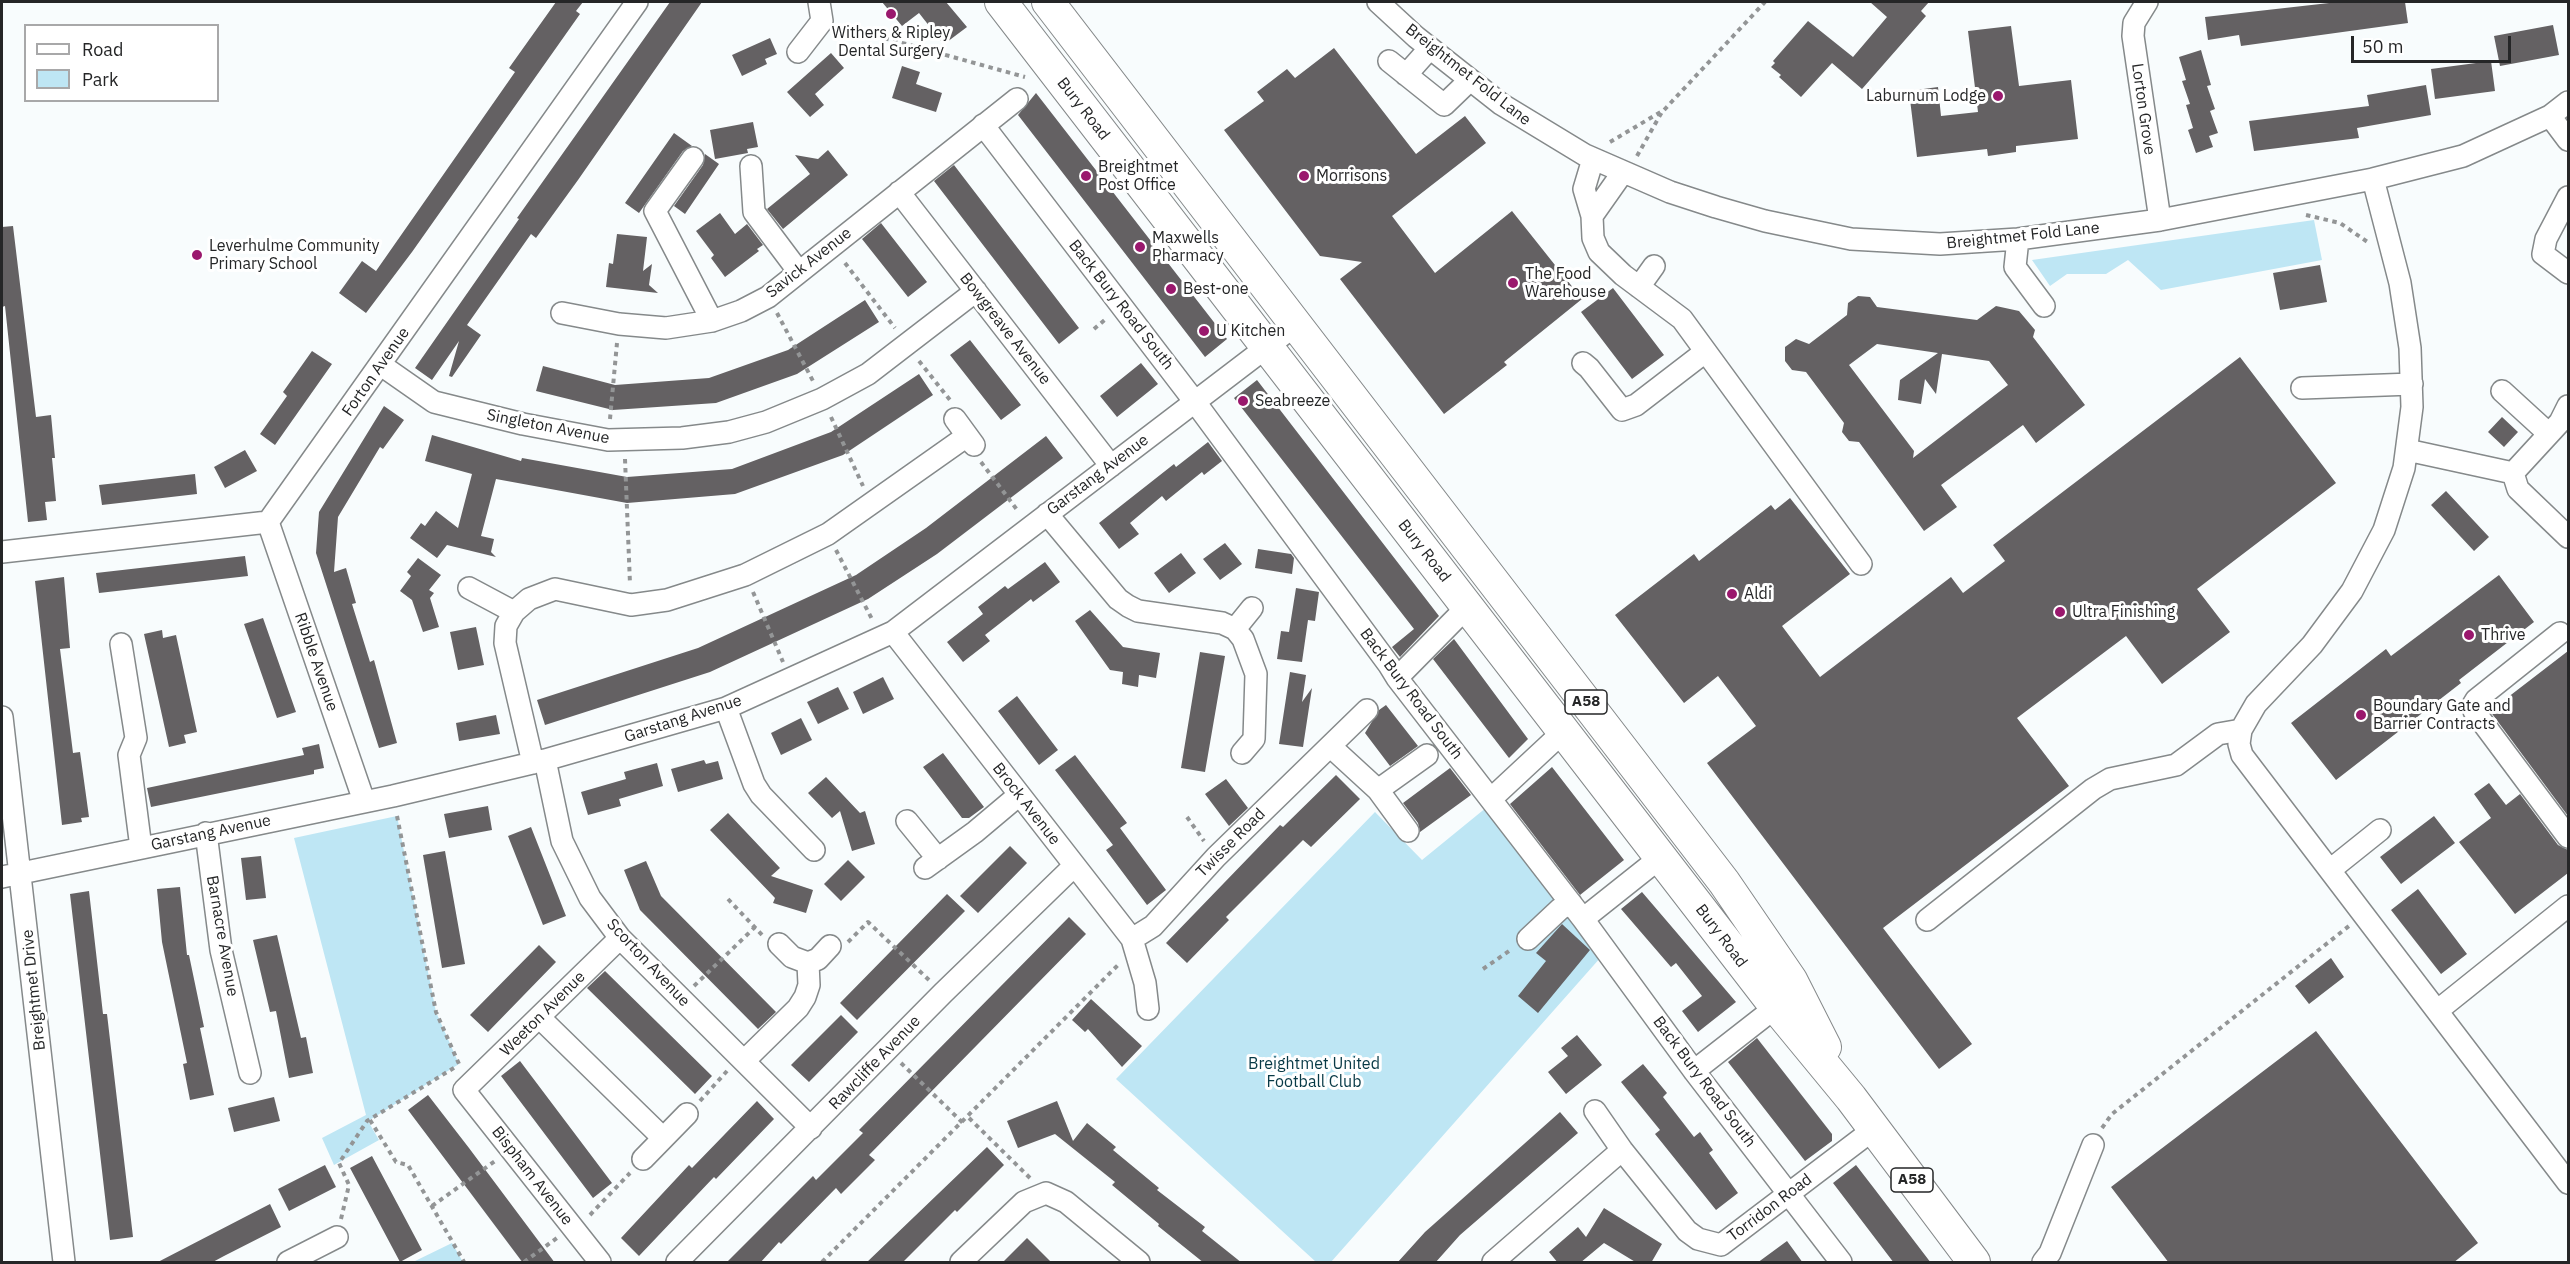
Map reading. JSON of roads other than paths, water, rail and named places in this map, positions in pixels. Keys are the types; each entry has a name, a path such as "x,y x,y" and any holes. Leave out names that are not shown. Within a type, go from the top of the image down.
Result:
{"highway":[{"name":"Bury Road","path":"1001,2 1776,1007 1851,1098 1974,1263"},
{"name":"Bury Road","path":"1048,2 1724,882 1791,980 1851,1098"}],"street":[{"name":"Forton Avenue","path":"268,522 637,2"},
{"name":"Breightmet Fold Lane","path":"1378,2 1470,80 1540,130 1589,157 1629,166 1670,192 1726,210 1851,239 1940,244 2018,239 2160,220 2270,199 2373,179 2463,156 2550,116 2568,102"},
{"name":"Lorton Grove","path":"2147,2 2134,23 2133,36 2160,220"},
{"path":"798,52 821,11"},
{"path":"1406,75 1430,48"},
{"path":"1389,61 1444,105 1470,80"},
{"name":"Savick Avenue","path":"562,313 619,324 666,328 712,321 741,312 768,297 1017,99"},
{"path":"2550,116 2568,140"},
{"name":"Back Bury Road South","path":"983,125 1195,402 1397,678 1577,911 1694,1071 1840,1263"},
{"path":"1589,157 1584,189 1592,216 1593,238 1599,252 1609,264 1682,320 1861,564"},
{"path":"693,158 656,211 712,321"},
{"path":"751,166 754,212 799,272"},
{"path":"1592,216 1629,166"},
{"path":"2373,179 2400,283 2410,348 2412,406 2404,468 2384,530 2352,591 2312,645 2256,704 2241,730 2239,744 2242,755 2568,1183"},
{"name":"Bowgreave Avenue","path":"899,192 1111,466"},
{"path":"2568,197 2546,239 2542,254 2568,273"},
{"path":"2018,239 2015,267 2044,306"},
{"path":"1639,287 1654,266"},
{"name":"Singleton Avenue","path":"381,365 434,402 523,424 616,440 682,438 729,432 766,422 822,399 868,374 976,291"},
{"name":"Garstang Avenue","path":"11,876 206,833 393,796 539,762 726,708 887,635 1297,324"},
{"path":"1583,363 1590,368 1622,410 1636,405 1705,352"},
{"path":"2302,388 2412,384"},
{"path":"2502,392 2549,434"},
{"path":"2513,473 2560,422 2568,406"},
{"path":"469,588 513,612 530,599 555,589 631,605 667,600 745,575 828,534 965,433"},
{"path":"2407,450 2513,473"},
{"path":"2513,473 2518,489 2568,537"},
{"path":"1047,514 1118,599 1128,606 1138,611 1222,623 1235,629 1243,639 1256,674 1255,749"},
{"path":"2,552 268,522"},
{"name":"Ribble Avenue","path":"268,522 364,801"},
{"path":"1397,678 1467,607"},
{"path":"1235,629 1252,608"},
{"name":"Scorton Avenue","path":"513,612 506,626 505,643 562,841 590,898 620,938 811,1128"},
{"path":"2560,633 2476,700 2473,705 2474,711 2568,837"},
{"name":"Brock Avenue","path":"887,635 1019,795 1132,939 1153,981 1149,1010"},
{"path":"121,644 136,738 129,755 141,848"},
{"path":"726,708 761,795 814,850"},
{"name":"Twisse Road","path":"1132,939 1153,926 1216,857 1367,710"},
{"name":"Breightmet Drive","path":"2,717 11,876 64,1263"},
{"path":"1927,920 2110,778 2176,765 2218,734 2241,730"},
{"path":"1491,799 1563,731"},
{"path":"1330,746 1378,790 1408,831"},
{"path":"1378,790 1427,755"},
{"path":"907,821 931,863 1019,795"},
{"path":"2330,870 2380,830"},
{"name":"Barnacre Avenue","path":"206,833 221,950 250,1073"},
{"path":"1528,939 1560,909 1577,911 1661,857"},
{"name":"Rawcliffe Avenue","path":"676,1263 943,993 1074,866"},
{"path":"2438,1011 2568,906"},
{"name":"Weeton Avenue","path":"471,1084 620,938"},
{"path":"779,944 792,957 808,963 837,946"},
{"path":"742,1059 805,997 809,985 808,963"},
{"path":"1694,1071 1776,1007"},
{"path":"540,1018 663,1138"},
{"name":"Bispham Avenue","path":"471,1084 511,1149 600,1263"},
{"name":"Torridon Road","path":"1595,1111 1622,1150 1688,1231 1721,1254 1789,1195 1874,1129"},
{"path":"643,1159 687,1114"},
{"path":"2043,1263 2050,1253 2093,1145"},
{"path":"1493,1263 1622,1150"},
{"path":"961,1263 1024,1202 1046,1193 1066,1202 1139,1263"},
{"path":"288,1263 337,1237"}],"place":[{"name":"Withers & Ripley Dental Surgery","path":"891,14"},
{"name":"Laburnum Lodge","path":"1998,96"},
{"name":"Breightmet Post Office","path":"1086,176"},
{"name":"Morrisons","path":"1304,176"},
{"name":"Maxwells Pharmacy","path":"1140,247"},
{"name":"Leverhulme Community Primary School","path":"197,255"},
{"name":"The Food Warehouse","path":"1513,283"},
{"name":"Best-one","path":"1171,289"},
{"name":"U Kitchen","path":"1204,331"},
{"name":"Seabreeze","path":"1243,401"},
{"name":"Aldi","path":"1732,594"},
{"name":"Ultra Finishing","path":"2060,612"},
{"name":"Thrive","path":"2469,635"},
{"name":"Boundary Gate and Barrier Contracts","path":"2361,715"}],"park label":[{"name":"Breightmet United Football Club","path":"1314,1073"}]}
